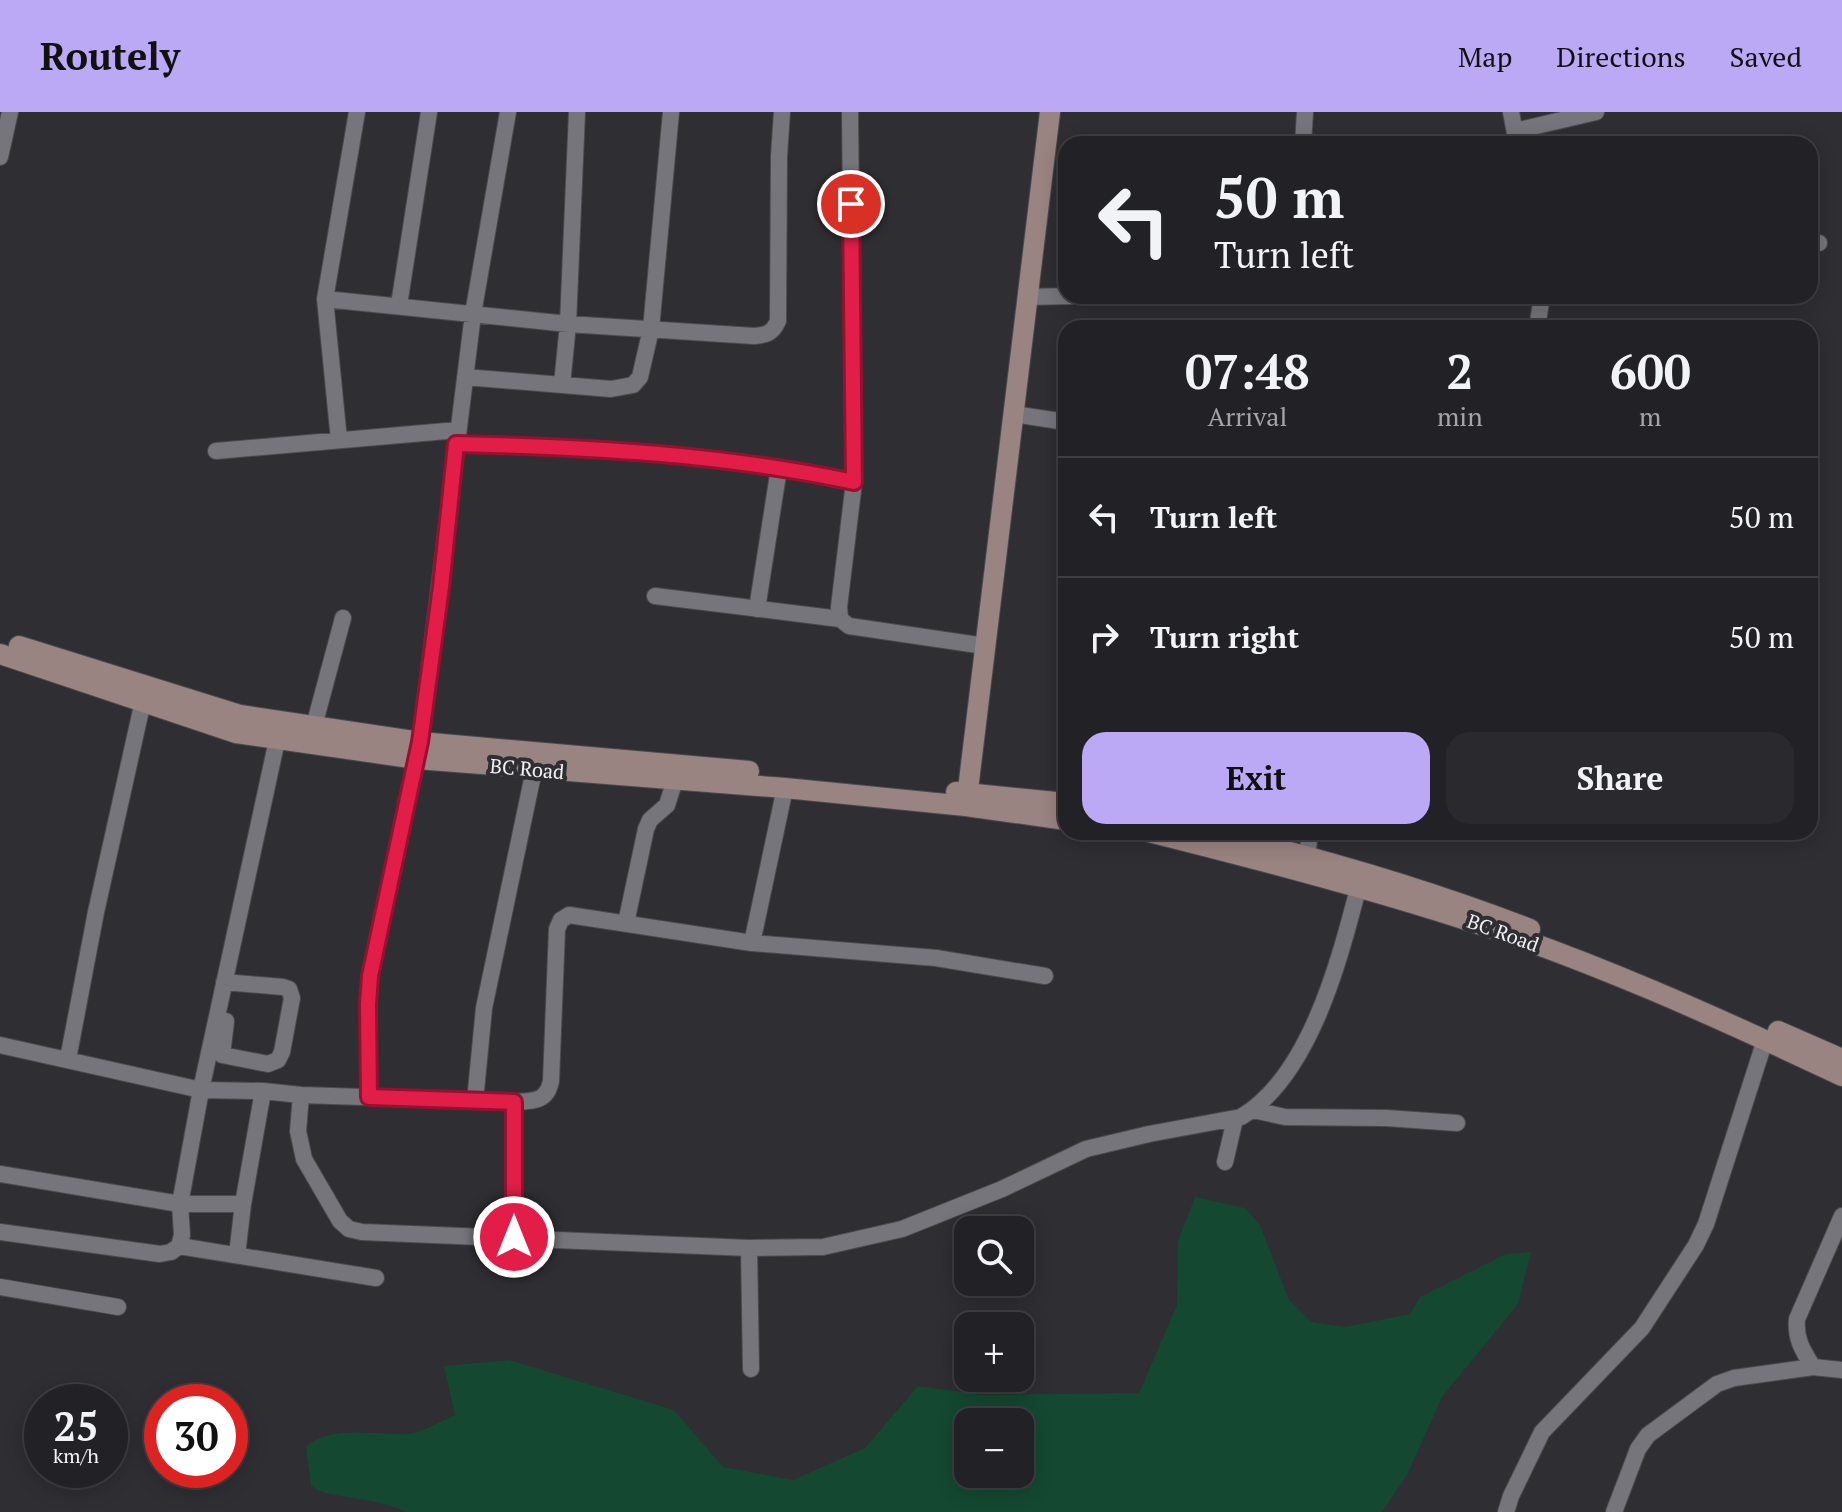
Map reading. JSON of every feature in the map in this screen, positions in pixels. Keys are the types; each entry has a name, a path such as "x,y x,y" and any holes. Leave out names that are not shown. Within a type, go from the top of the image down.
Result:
{"street":[{"path":"0,157 10,112"},
{"path":"339,440 325,299 357,112"},
{"path":"399,305 429,112"},
{"path":"369,1097 370,976 419,750 473,314 508,112"},
{"path":"562,385 568,324 577,112"},
{"path":"465,377 611,389 633,385 640,377 651,329 671,112"},
{"path":"325,299 568,324 766,335 774,330 778,321 782,112"},
{"path":"840,619 854,482 850,112"},
{"path":"966,800 1050,112"},
{"path":"1304,136 1305,112"},
{"path":"1511,112 1516,136"},
{"path":"1519,136 1596,112"},
{"path":"1027,297 1058,296"},
{"path":"1013,414 1058,421"},
{"path":"216,451 339,440 457,437 693,456 854,482"},
{"path":"757,609 779,468"},
{"path":"655,596 840,619 849,626 985,646"},
{"path":"314,726 343,618"},
{"name":"BC Road","path":"2,653 240,715 279,730 534,770 966,800 1058,803"},
{"name":"BC Road","path":"2,653 236,733 314,726 419,750 966,800 1058,818"},
{"path":"68,1059 96,912 143,701"},
{"path":"0,1232 160,1254 171,1252 179,1246 182,1235 180,1204 201,1090 221,1020 279,730"},
{"path":"475,1101 486,994 534,770"},
{"path":"626,923 646,829 650,820 667,805 675,780"},
{"path":"752,943 785,788"},
{"name":"BC Road","path":"1188,840 1305,864 1462,903 1720,1004 1842,1076"},
{"name":"BC Road","path":"1233,840 1305,864 1358,889 1460,918 1597,967 1715,1016 1842,1059"},
{"path":"1305,864 1309,840"},
{"path":"301,1095 298,1131 301,1151 340,1221 349,1229 749,1248 823,1247 902,1229 1002,1189 1086,1149 1235,1119 1253,1110 1277,1084 1316,1023 1337,966 1358,889"},
{"path":"0,1045 201,1090 536,1101 549,1091 557,929 561,920 569,915 752,943 936,958 1045,976"},
{"path":"221,1020 222,1055 268,1064 278,1060 292,998 289,989 229,982"},
{"path":"1506,1512 1542,1432 1642,1328 1696,1245 1706,1224 1768,1034"},
{"path":"237,1255 263,1091"},
{"path":"514,1102 514,1237"},
{"path":"1253,1110 1285,1117 1386,1118 1457,1123"},
{"path":"1225,1162 1235,1119"},
{"path":"0,1174 180,1204 243,1204"},
{"path":"1813,1367 1801,1348 1796,1333 1797,1319 1842,1216"},
{"path":"179,1246 376,1278"},
{"path":"749,1248 751,1369"},
{"path":"0,1287 118,1307"},
{"path":"1614,1512 1638,1449 1648,1435 1717,1384 1734,1378 1813,1367 1842,1370"}],"green space":[{"path":"1195,1197 1245,1208 1260,1225 1289,1300 1311,1322 1345,1327 1410,1314 1420,1297 1506,1254 1531,1252 1518,1304 1442,1397 1407,1475 1382,1512 408,1512 382,1503 324,1493 311,1486 306,1447 316,1440 341,1433 408,1434 426,1429 455,1415 444,1366 509,1360 674,1410 723,1467 793,1480 865,1448 918,1386 983,1395 1139,1393 1177,1305 1178,1241"}],"route":[{"path":"514,1237 514,1102 369,1097 370,976 420,742 456,444 576,447 693,456 854,482 851,204"}]}
